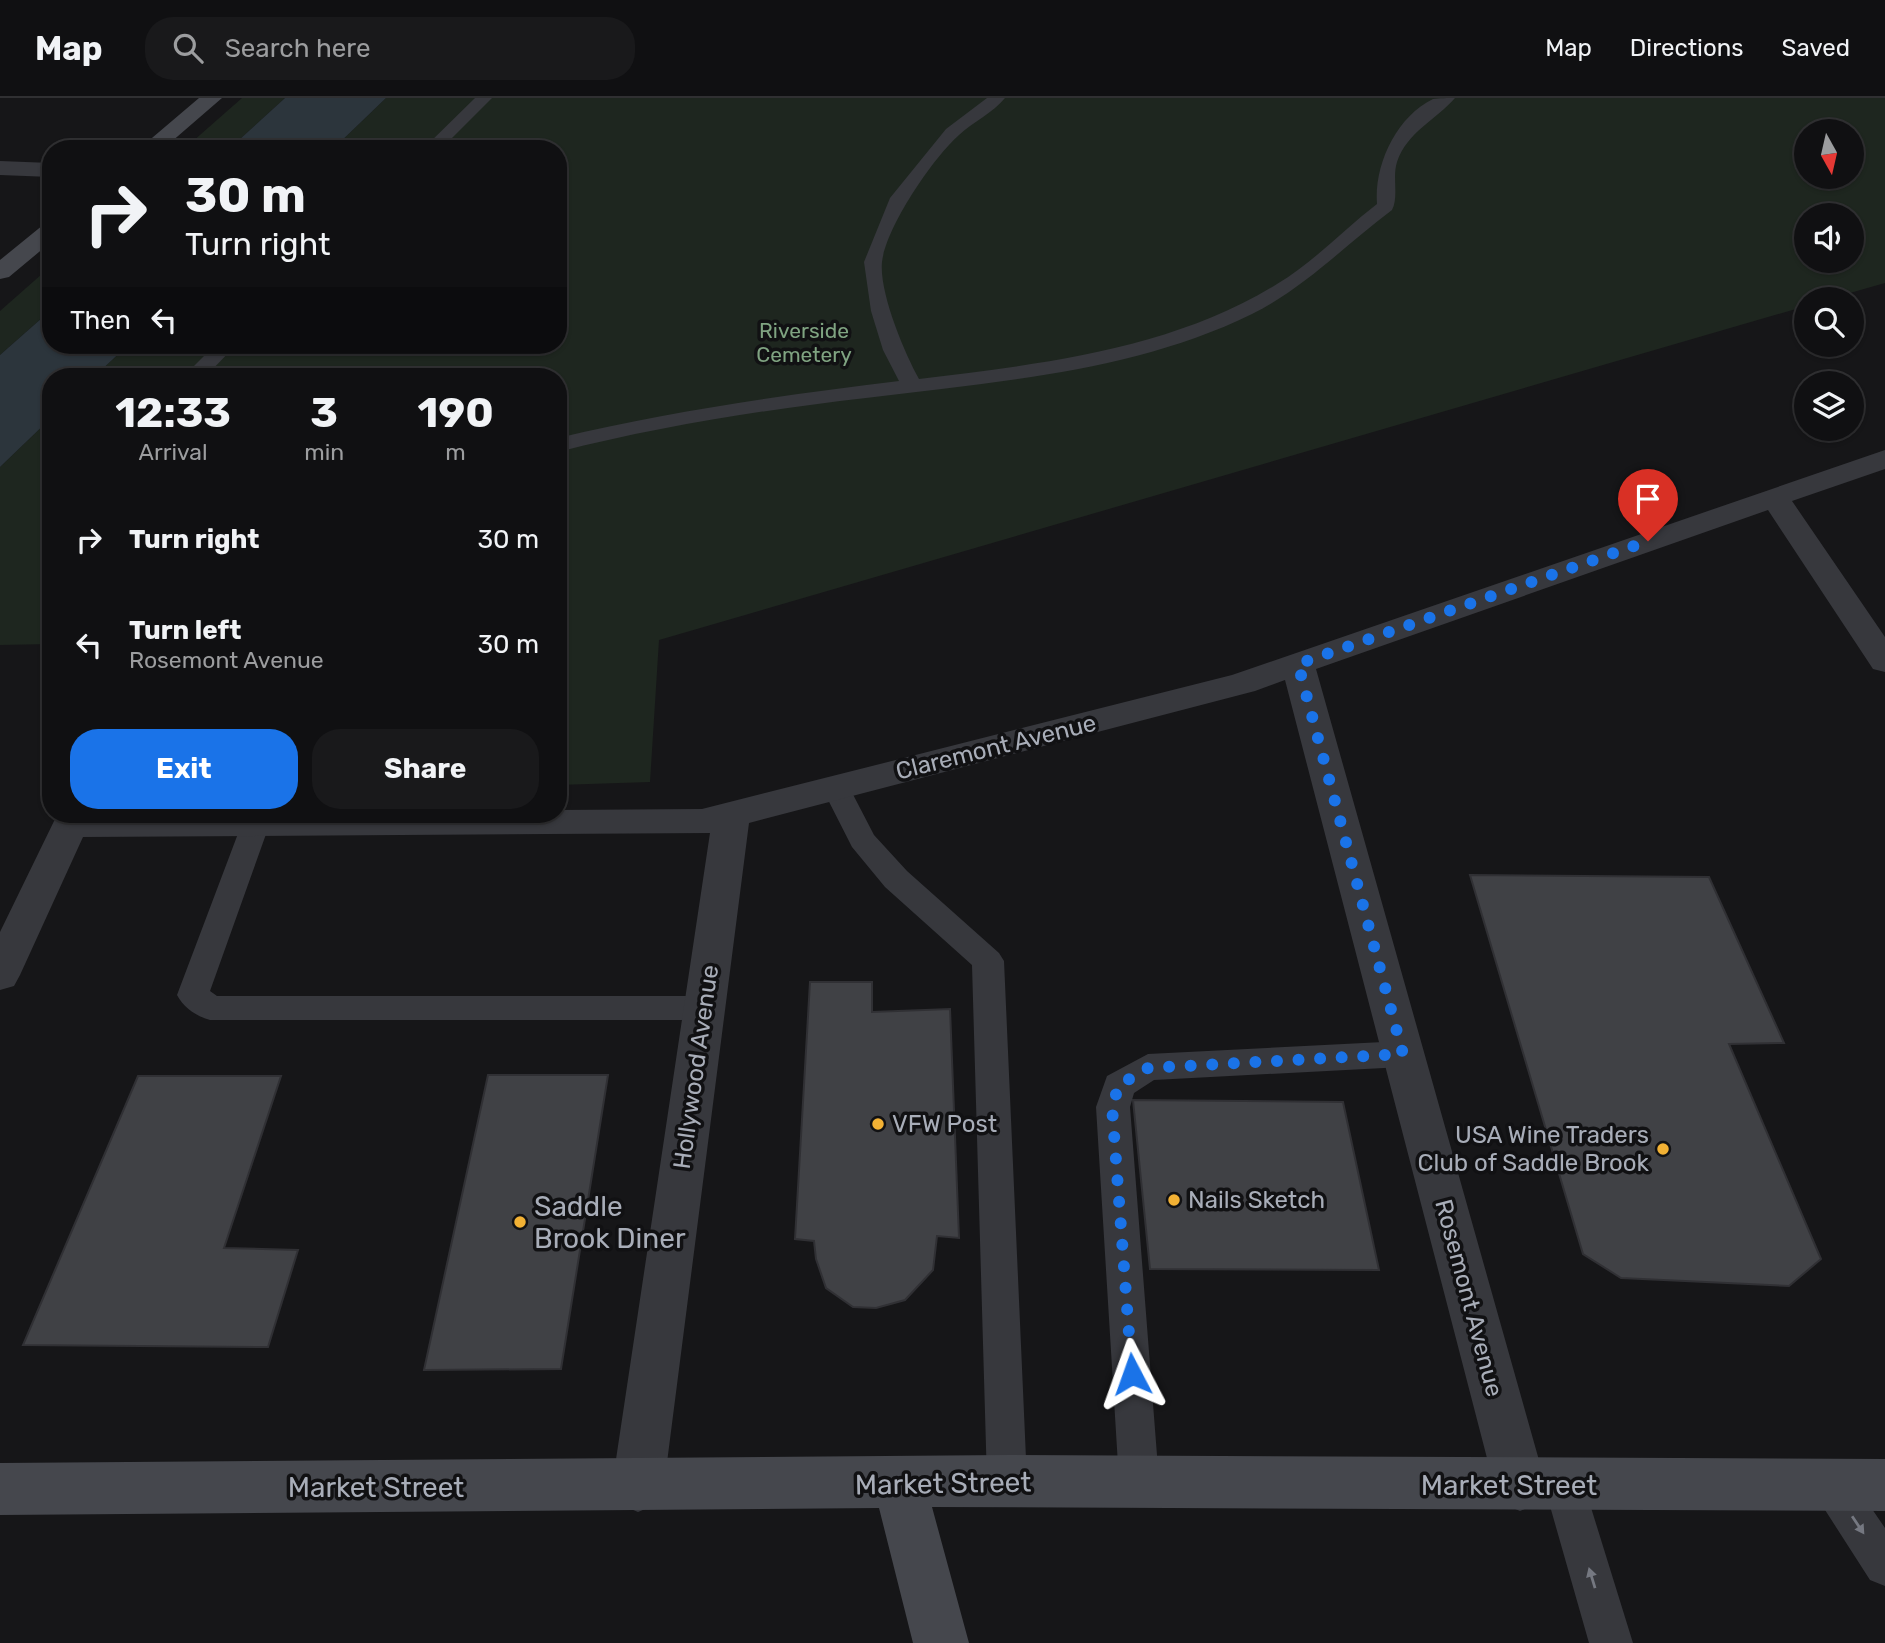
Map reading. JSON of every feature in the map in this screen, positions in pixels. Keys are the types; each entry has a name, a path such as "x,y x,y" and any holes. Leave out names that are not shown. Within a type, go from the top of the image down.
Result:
{"main road":[{"path":"161,140 212,98"},
{"path":"0,272 42,237"},
{"name":"Market Street","path":"0,1489 899,1484 1007,1481 1885,1485"},
{"path":"899,1484 941,1643"}],"street":[{"path":"0,168 42,170"},
{"name":"Claremont Avenue","path":"567,822 702,822 1243,683 1885,459"},
{"path":"1774,497 1885,662"},
{"name":"Rosemont Avenue","path":"1298,664 1403,1054 1542,1485"},
{"name":"Hollywood Avenue","path":"639,1486 731,815"},
{"path":"0,975 71,823"}],"lane":[{"path":"440,140 484,98"},
{"path":"912,386 893,350 881,311 873,262 896,202 952,132 997,98"},
{"path":"567,444 613,431 721,410 1064,367 1159,341 1237,314 1309,271 1355,228 1386,206 1384,186 1392,154 1435,104 1447,98"},
{"path":"202,368 217,354"},
{"path":"836,788 862,840 897,879 988,961 1007,1481"},
{"path":"256,823 193,995 209,1008 704,1009"},
{"path":"1139,1481 1112,1107 1119,1085 1148,1068 1403,1054"},
{"path":"1542,1485 1611,1643"},
{"path":"1832,1485 1885,1565"}],"green space":[{"path":"242,98 285,98 239,140 194,140"},
{"name":"Riverside Cemetery","path":"386,98 1885,98 1885,283 1864,289 1794,287 1794,309 659,640 650,782 567,785 567,368 104,368 118,354 567,354 567,140 342,140"},
{"path":"42,274 42,318 0,355 0,311"},
{"path":"42,427 42,644 0,645 0,467"}],"shaded area":[{"path":"285,98 386,98 342,140 239,140"},
{"path":"42,318 42,354 118,354 104,368 42,368 42,427 0,467 0,355"}],"building":[{"name":"USA Wine Traders Club of Saddle Brook","path":"1470,875 1709,877 1784,1043 1729,1044 1821,1259 1789,1286 1621,1278 1583,1254"},
{"name":"VFW Post","path":"810,982 872,982 872,1012 950,1009 959,1238 937,1236 933,1270 905,1300 876,1308 853,1307 826,1288 816,1259 814,1241 795,1239"},
{"name":"Saddle Brook Diner","path":"488,1075 608,1075 561,1369 424,1370"},
{"path":"138,1076 281,1076 224,1248 298,1250 268,1347 23,1345"},
{"path":"1133,1100 1343,1102 1379,1270 1150,1269"}],"place":[{"name":"VFW Post","path":"878,1124"},
{"name":"USA Wine Traders Club of Saddle Brook","path":"1663,1149"},
{"name":"Nails Sketch","path":"1174,1200"},
{"name":"Saddle Brook Diner","path":"520,1222"}],"route":[{"path":"1132,1374 1112,1107 1119,1085 1148,1068 1403,1054 1298,664 1648,541"}]}
